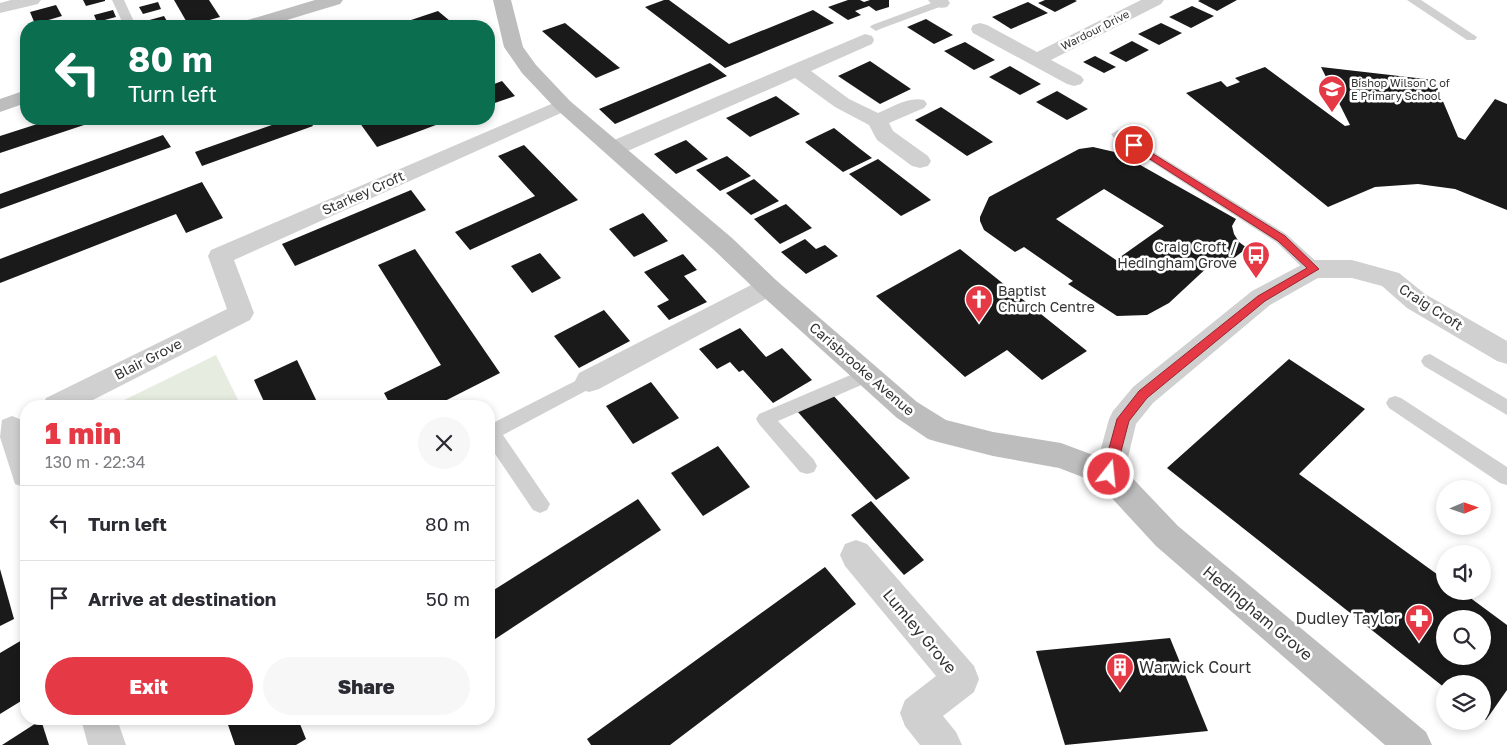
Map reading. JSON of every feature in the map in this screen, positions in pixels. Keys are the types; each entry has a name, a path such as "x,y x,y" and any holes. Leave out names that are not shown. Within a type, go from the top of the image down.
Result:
{"street":[{"path":"0,8 32,0"},
{"path":"268,20 334,0"},
{"name":"Carisbrooke Avenue","path":"502,0 514,47 529,68 563,105 615,148 907,410 938,430 992,444 1061,456 1109,474"},
{"name":"Wardour Drive","path":"1036,60 1155,0"},
{"path":"980,29 1074,80"},
{"path":"615,148 797,70 870,33"},
{"path":"797,70 842,103 877,120 886,135 920,161"},
{"path":"0,106 20,98"},
{"path":"877,120 917,104"},
{"name":"Starkey Croft","path":"241,314 220,256 563,105"},
{"path":"1109,474 1123,419 1143,395 1261,298 1314,269"},
{"name":"Craig Croft","path":"1314,269 1352,269 1390,279 1416,301 1507,354"},
{"path":"589,381 768,287"},
{"name":"Blair Grove","path":"68,400 241,314"},
{"path":"13,428 20,453"},
{"name":"Hedingham Grove","path":"1109,474 1167,536 1413,745"},
{"name":"Lumley Grove","path":"856,555 961,679 918,713 943,745"},
{"path":"101,725 107,745"}],"lane":[{"path":"118,0 127,20"},
{"path":"1413,0 1471,37"},
{"path":"870,33 939,1"},
{"path":"1118,134 1281,238 1314,269"},
{"path":"1430,361 1507,408"},
{"path":"807,466 765,419 867,375"},
{"path":"495,431 589,381"},
{"path":"1395,403 1507,478"},
{"path":"495,439 540,504"}],"shaded area":[{"path":"216,355 238,400 124,400"}],"building":[{"path":"83,0 105,0 105,1 86,6"},
{"path":"174,0 209,0 220,17 210,20 186,20"},
{"path":"669,0 729,44 813,10 834,23 725,68 645,7"},
{"path":"848,0 864,2 870,0 889,0 889,7 876,11 869,6 855,11 861,15 848,20 828,7"},
{"path":"1045,0 1077,1 1055,12 1038,3"},
{"path":"1237,0 1217,11 1198,1"},
{"path":"158,2 161,9 143,14 139,7"},
{"path":"1028,2 1048,13 1011,29 992,17"},
{"path":"56,5 62,16 48,20 33,20 30,12"},
{"path":"1192,6 1214,16 1191,28 1169,17"},
{"path":"113,10 116,17 96,20 94,15"},
{"path":"438,11 449,20 411,20"},
{"path":"164,16 166,20 150,20"},
{"path":"926,19 953,35 934,44 907,27"},
{"path":"565,23 620,68 596,78 542,31"},
{"path":"1161,23 1182,33 1159,45 1138,34"},
{"path":"1132,41 1149,50 1126,62 1109,53"},
{"path":"965,42 995,60 974,70 944,51"},
{"path":"1095,56 1116,67 1104,73 1083,62"},
{"path":"870,61 911,89 880,104 838,76"},
{"path":"710,63 727,76 615,124 599,109"},
{"path":"1010,66 1041,84 1020,95 989,77"},
{"path":"1265,67 1345,126 1350,125 1321,67 1434,80 1458,137 1465,140 1495,99 1507,104 1507,210 1455,189 1418,184 1375,187 1328,207 1186,93 1221,81 1227,87 1240,82 1235,78"},
{"path":"502,81 515,96 495,103 495,84"},
{"path":"1057,91 1088,109 1067,120 1036,102"},
{"path":"776,96 800,114 750,137 726,118"},
{"path":"941,107 993,142 967,156 915,120"},
{"path":"34,125 84,125 0,153 0,136"},
{"path":"272,125 313,126 202,166 195,152"},
{"path":"361,125 436,125 377,147"},
{"path":"834,128 872,158 843,172 805,142"},
{"path":"163,135 171,147 0,209 0,194"},
{"path":"686,140 708,159 676,174 654,154"},
{"path":"524,145 578,200 470,250 455,232 535,196 498,156"},
{"path":"1093,147 1119,153 1236,219 1232,226 1234,234 1239,242 1247,248 1221,268 1212,263 1169,303 1147,315 1117,316 1068,284 1073,281 1024,247 1015,252 984,230 980,217 989,197 1079,149","holes":["1104,189 1164,226 1116,260 1056,219"]},
{"path":"727,156 751,176 720,191 696,170"},
{"path":"878,159 931,200 901,216 849,174"},
{"path":"754,179 779,201 751,215 726,193"},
{"path":"202,182 223,218 186,233 176,214 0,283 0,259"},
{"path":"411,190 426,210 295,266 282,244"},
{"path":"786,204 812,228 780,244 754,219"},
{"path":"643,213 668,241 634,257 609,229"},
{"path":"805,239 816,249 825,245 838,256 806,274 781,252"},
{"path":"415,249 500,373 447,400 388,400 384,393 441,365 378,265"},
{"name":"Baptist Church Centre","path":"960,249 1087,351 1042,380 1007,350 965,377 876,296"},
{"path":"540,253 561,278 532,293 511,266"},
{"path":"683,254 697,270 684,276 707,302 669,320 657,306 669,300 644,272"},
{"path":"604,310 630,341 579,368 554,336"},
{"path":"740,328 766,357 782,348 812,380 773,403 743,370 739,372 730,362 717,369 699,349"},
{"path":"1289,359 1365,409 1299,474 1436,573 1436,600 1473,600 1487,610 1436,610 1436,665 1491,665 1491,613 1507,625 1507,690 1491,713 1491,675 1436,675 1436,681 1167,468"},
{"path":"297,360 316,400 263,400 254,380"},
{"path":"651,382 679,418 633,444 606,406"},
{"path":"830,392 910,478 876,500 797,411"},
{"path":"718,446 750,487 703,516 671,473"},
{"path":"638,499 661,530 495,639 495,589"},
{"path":"871,501 924,560 904,575 851,515"},
{"path":"825,567 856,604 670,745 591,745 587,739"},
{"path":"0,569 14,619 0,626"},
{"name":"Warwick Court","path":"1170,638 1208,731 1065,745 1036,651"},
{"path":"20,641 20,702 0,714 0,653"},
{"path":"33,725 43,725 49,745 2,745"},
{"path":"228,725 300,725 306,739 296,745 235,745"}],"place":[{"name":"Bishop Wilson C of E Primary School","path":"1332,113"},
{"name":"Craig Croft / Hedingham Grove","path":"1256,279"},
{"name":"Baptist Church Centre","path":"979,323"},
{"name":"Dudley Taylor","path":"1419,642"},
{"name":"Warwick Court","path":"1120,691"}],"route":[{"path":"1109,474 1123,419 1143,395 1261,298 1314,269 1281,238 1134,145"}]}
